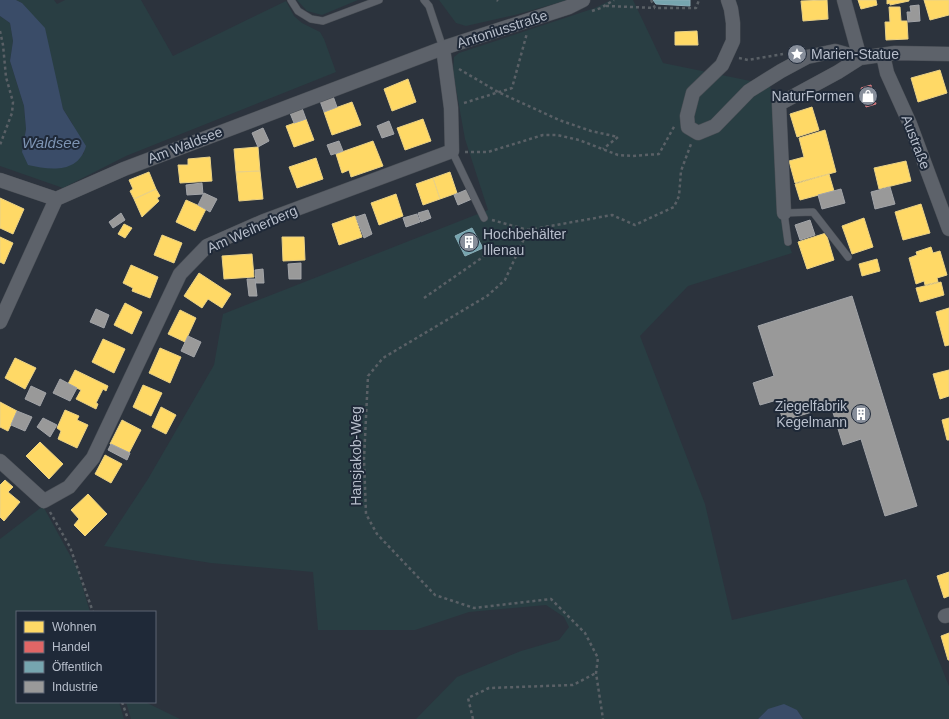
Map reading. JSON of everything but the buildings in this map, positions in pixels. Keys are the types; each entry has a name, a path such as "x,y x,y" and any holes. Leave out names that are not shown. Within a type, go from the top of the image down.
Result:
{"street":[{"name":"Antoniusstraße","path":"444,54 569,7 583,0"},
{"path":"728,0 733,23 733,41 722,65 693,93 687,116 688,127 698,133 715,126 749,91 807,57 835,51 860,58 895,53 949,54"},
{"path":"844,0 860,58"},
{"path":"444,54 451,108 452,151"},
{"name":"Am Waldsee","path":"56,199 153,158 444,54"},
{"name":"Austraße","path":"883,55 887,73 910,124 949,229"},
{"path":"784,213 779,104 838,72 860,58"},
{"name":"Am Weiherberg","path":"44,501 69,487 93,458 180,274 208,246 264,221 452,151"},
{"path":"0,180 56,199 0,322"},
{"path":"0,461 44,501"}],"lane":[{"path":"291,0 298,11 311,19 323,21 379,0"},
{"path":"424,0 429,6 444,54"},
{"path":"452,151 484,218"},
{"path":"788,242 784,213 813,212 848,257"}],"path":[{"path":"651,0 655,8"},
{"path":"604,6 696,8 699,0"},
{"path":"0,31 6,77 13,102 12,113 0,145"},
{"path":"451,108 512,88 528,33"},
{"path":"444,54 498,92 591,131 618,136 603,149"},
{"path":"452,151 488,152 543,136 557,135 568,136 618,154 633,156 659,154 678,119 687,116"},
{"path":"424,298 483,257 487,251 484,218 528,230 612,215 635,225 674,207 679,196 681,171 692,142 698,133"},
{"name":"Hansjakob-Weg","path":"528,230 505,280 487,296 383,358 368,376 364,459 366,514 377,534 435,595 474,608 551,599 585,633 598,658 596,673 603,719"},
{"path":"44,501 70,547 93,611"},
{"path":"473,719 468,698 489,688 573,685 596,673"},
{"path":"122,703 128,719"}],"green space":[{"path":"16,0 54,0 57,4 65,0 141,0 173,56 286,1 294,16 302,23 320,32 336,72 126,156 63,188 0,166 0,16 10,23 13,41 10,61 24,106 26,129 22,152 75,162 84,153 72,123 63,109 55,79 22,3"},
{"path":"297,0 358,0 322,15 307,11"},
{"path":"439,0 568,0 515,15 466,26 456,23"},
{"path":"611,0 633,0 663,63 770,85 773,101 777,213 784,213 788,242 792,253 688,286 640,336 705,504 732,620 906,579 949,686 949,719 803,719 797,710 768,709 758,719 416,719 457,677 521,651 559,640 569,627 564,617 546,605 469,612 415,630 318,630 313,572 211,563 104,546 148,479 214,365 223,314 488,210 465,139 453,72 454,57 459,53 595,8"},
{"path":"43,506 77,568 90,611 16,611 16,703 119,703 124,719 0,719 0,539"},
{"path":"126,703 147,703 180,719 131,719"}],"water":[{"name":"Waldsee","path":"0,0 16,0 22,3 45,28 63,109 86,146 82,155 70,166 54,169 28,165 22,152 26,129 24,106 10,61 13,41 10,23 0,16"},
{"path":"784,704 797,710 803,719 758,719 768,709"}],"place":[{"name":"Marien-Statue","path":"797,54"},
{"name":"NaturFormen","path":"868,96"},
{"name":"Hochbehälter Illenau","path":"469,242"},
{"name":"Ziegelfabrik Kegelmann","path":"861,414"}]}
